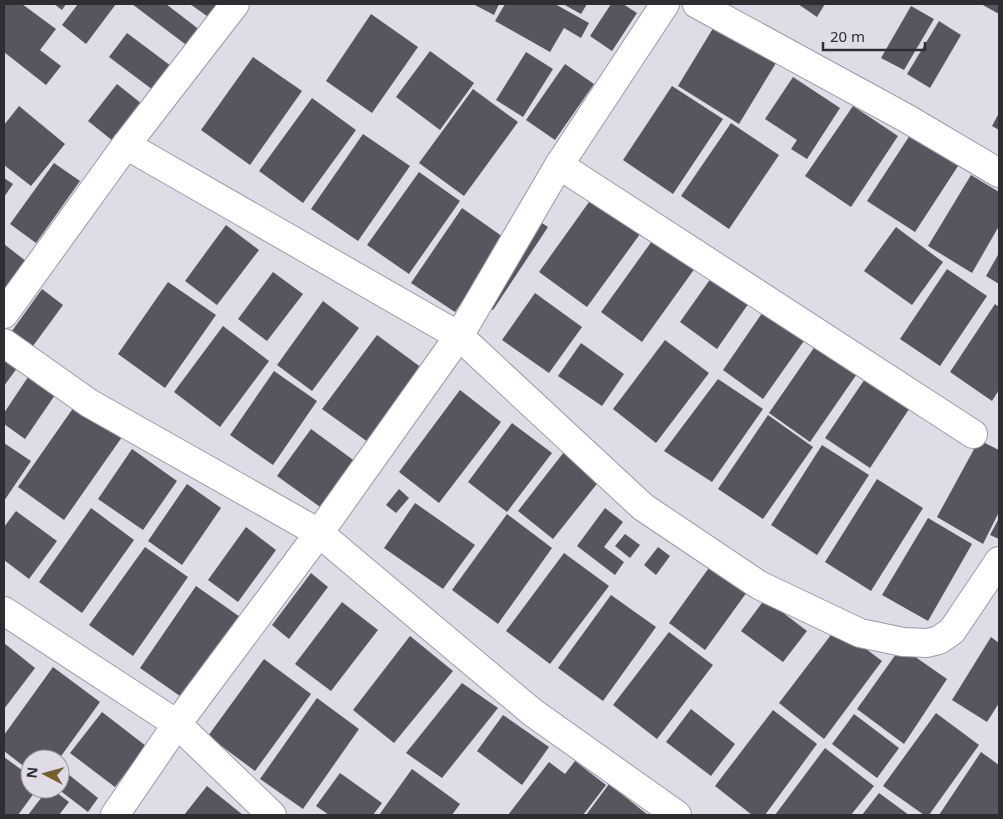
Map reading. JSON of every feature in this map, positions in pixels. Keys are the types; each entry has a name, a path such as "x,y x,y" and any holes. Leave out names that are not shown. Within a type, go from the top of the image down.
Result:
{"street":[{"path":"4,314 126,145 235,4"},
{"path":"115,815 177,724 318,533 459,336 559,165 666,4"},
{"path":"697,4 906,118 999,173"},
{"path":"126,145 459,336 643,507 759,585 860,633 902,642 927,643 939,640 952,632 966,614 999,561"},
{"path":"559,165 973,434"},
{"path":"4,343 90,402 318,533 532,712 677,815"},
{"path":"4,612 177,724 272,815"}],"building":[{"path":"6,4 22,4 56,29 40,50 61,66 46,85 4,52 4,7"},
{"path":"54,4 66,4 62,10"},
{"path":"78,4 116,4 86,44 62,25"},
{"path":"132,4 166,4 205,34 193,50"},
{"path":"190,4 223,4 211,19"},
{"path":"473,4 499,4 494,15"},
{"path":"505,4 555,4 589,23 581,38 564,28 550,52 495,21"},
{"path":"563,4 587,4 581,14"},
{"path":"611,4 623,4 637,13 612,51 590,36"},
{"path":"798,4 825,4 817,17"},
{"path":"981,4 999,4 999,14"},
{"path":"911,6 934,19 904,70 881,58"},
{"path":"371,14 418,47 372,113 326,81"},
{"path":"718,20 779,58 739,124 678,86"},
{"path":"939,21 961,35 930,88 907,74"},
{"path":"127,33 171,66 153,90 109,57"},
{"path":"430,51 474,83 440,130 396,97"},
{"path":"526,52 553,69 523,117 496,100"},
{"path":"253,57 302,91 250,165 201,130"},
{"path":"565,64 594,84 555,140 526,120"},
{"path":"793,77 840,108 807,159 791,149 797,140 765,119"},
{"path":"117,84 147,108 118,145 88,121"},
{"path":"672,86 723,119 673,194 623,160"},
{"path":"473,89 518,122 464,196 419,163"},
{"path":"312,98 356,130 303,203 259,171"},
{"path":"19,106 65,144 31,186 4,165 4,125"},
{"path":"853,106 898,136 851,207 805,176"},
{"path":"999,113 999,130 992,126"},
{"path":"731,123 779,155 729,229 681,196"},
{"path":"912,132 960,163 915,232 867,201"},
{"path":"363,134 410,166 358,241 311,209"},
{"path":"54,163 80,181 36,243 10,224"},
{"path":"419,172 460,201 409,274 367,245"},
{"path":"971,175 999,192 999,226 972,273 928,246"},
{"path":"4,178 13,184 4,197"},
{"path":"594,195 643,230 587,307 539,272"},
{"path":"462,208 506,239 455,312 411,283"},
{"path":"536,219 548,227 493,310 481,301"},
{"path":"226,225 259,250 217,305 185,281"},
{"path":"896,227 943,262 912,305 864,271"},
{"path":"657,234 698,264 642,342 601,312"},
{"path":"4,244 27,262 4,293"},
{"path":"999,253 999,284 986,276"},
{"path":"947,269 987,296 940,366 900,339"},
{"path":"716,271 753,297 717,349 680,322"},
{"path":"273,272 303,294 267,341 238,319"},
{"path":"168,282 216,315 165,388 118,354"},
{"path":"42,289 63,305 33,346 12,331"},
{"path":"535,293 582,327 549,373 502,340"},
{"path":"323,301 359,328 312,391 277,365"},
{"path":"995,304 999,307 999,390 992,401 950,372"},
{"path":"767,306 806,338 763,399 723,370"},
{"path":"223,326 269,361 220,427 174,392"},
{"path":"377,335 422,368 368,442 322,409"},
{"path":"820,339 861,368 810,442 769,413"},
{"path":"665,340 709,373 656,443 613,409"},
{"path":"581,343 624,374 602,406 558,376"},
{"path":"4,352 20,364 4,386"},
{"path":"871,370 915,400 870,468 825,438"},
{"path":"274,371 317,401 273,465 230,435"},
{"path":"28,377 55,395 25,439 4,424 4,413"},
{"path":"718,379 763,409 712,482 664,451"},
{"path":"460,390 501,422 439,503 399,472"},
{"path":"76,404 122,437 64,520 18,487"},
{"path":"768,415 813,447 763,519 718,489"},
{"path":"512,423 552,453 507,512 468,482"},
{"path":"311,429 356,462 323,509 277,476"},
{"path":"979,440 999,450 999,512 983,544 937,517"},
{"path":"4,443 31,461 4,501"},
{"path":"822,445 869,475 817,555 771,525"},
{"path":"132,449 177,481 143,530 98,499"},
{"path":"564,452 600,480 553,539 518,511"},
{"path":"877,479 923,508 871,591 825,562"},
{"path":"187,484 221,508 182,565 148,541"},
{"path":"399,489 409,498 396,513 386,505"},
{"path":"415,503 475,545 443,589 384,548"},
{"path":"91,508 134,540 82,613 39,582"},
{"path":"605,508 623,522 604,547 624,562 615,575 577,546"},
{"path":"16,511 57,541 29,579 4,560 4,527"},
{"path":"507,514 552,548 498,624 452,590"},
{"path":"928,518 972,544 928,621 882,595"},
{"path":"999,518 999,539 990,535"},
{"path":"246,527 276,550 238,602 208,580"},
{"path":"625,534 640,545 630,558 615,546"},
{"path":"145,547 188,577 133,656 89,625"},
{"path":"658,547 670,556 656,575 644,565"},
{"path":"564,553 609,586 550,664 506,631"},
{"path":"711,565 747,592 705,650 669,623"},
{"path":"311,573 328,587 289,639 272,625"},
{"path":"196,586 243,619 187,701 140,668"},
{"path":"611,595 656,627 603,701 558,668"},
{"path":"765,599 807,631 783,662 741,631"},
{"path":"342,602 378,630 331,691 295,664"},
{"path":"837,627 882,661 824,739 779,703"},
{"path":"669,632 713,665 657,739 613,705"},
{"path":"410,636 453,671 394,743 353,710"},
{"path":"991,637 999,643 999,703 987,722 952,700"},
{"path":"4,643 35,668 4,709"},
{"path":"901,647 947,679 904,744 857,709"},
{"path":"264,659 311,694 255,771 208,736"},
{"path":"53,667 100,702 66,749 20,749 20,763 4,751 4,735"},
{"path":"462,683 498,708 442,778 406,753"},
{"path":"317,698 359,729 303,809 260,779"},
{"path":"691,709 735,744 711,776 666,742"},
{"path":"773,710 817,744 765,815 752,815 715,786"},
{"path":"102,712 146,746 115,787 70,753"},
{"path":"936,713 979,745 929,815 924,815 883,786"},
{"path":"854,714 899,748 877,778 832,744"},
{"path":"503,715 549,747 522,785 477,751"},
{"path":"825,748 874,786 851,815 775,815"},
{"path":"981,752 999,765 999,815 939,815"},
{"path":"4,757 20,769 20,799 30,799 18,815 4,815"},
{"path":"575,761 606,785 583,815 508,815 549,762 565,774"},
{"path":"412,769 460,804 452,815 379,815"},
{"path":"340,773 382,803 373,815 329,815 316,806"},
{"path":"70,776 98,798 88,812 70,798"},
{"path":"609,784 648,815 586,815"},
{"path":"207,786 243,815 184,815"},
{"path":"879,793 909,815 862,815"},
{"path":"40,799 65,799 69,802 59,815 28,815"}]}
